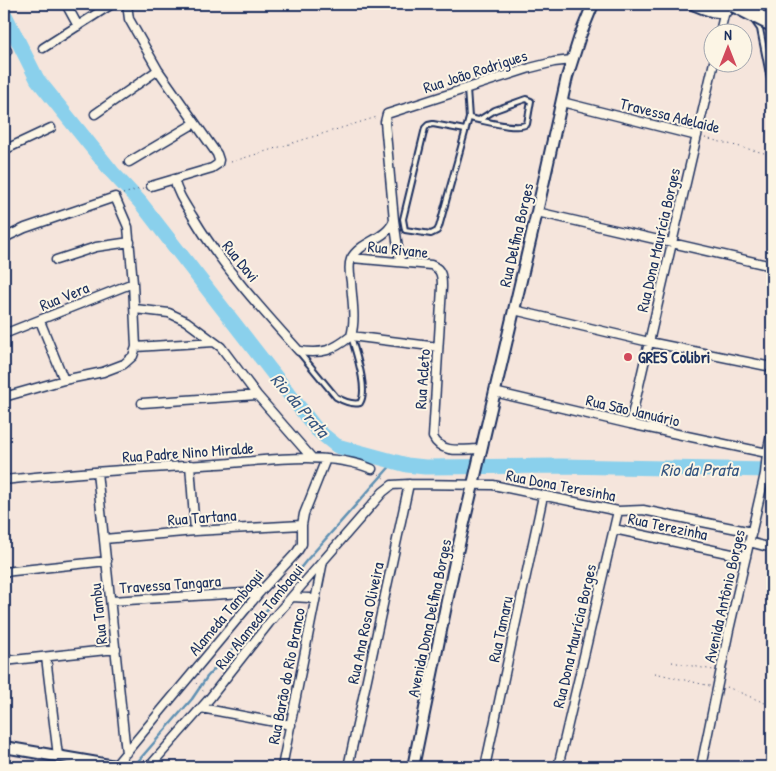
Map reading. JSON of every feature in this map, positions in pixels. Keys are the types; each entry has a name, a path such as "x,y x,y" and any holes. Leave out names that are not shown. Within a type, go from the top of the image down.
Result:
{"highway":[{"path":"730,6 772,24"}],"main road":[{"path":"694,4 715,11 730,6"}],"street":[{"path":"66,4 78,26"},
{"path":"43,48 112,4"},
{"path":"127,4 129,19 158,70 217,154 219,162 212,168 147,187"},
{"name":"Rua Delfina Borges","path":"475,480 572,60 593,4"},
{"path":"724,22 730,6"},
{"name":"Rua João Rodrigues","path":"388,114 544,64 572,60"},
{"path":"95,114 158,70"},
{"name":"Rua Dona Maurícia Borges","path":"630,424 712,72"},
{"name":"Travessa Adelaide","path":"562,102 697,136"},
{"path":"388,114 385,122 400,262"},
{"path":"129,162 195,123"},
{"path":"4,150 51,128"},
{"name":"Rua Davi","path":"174,179 178,194 204,237 299,351"},
{"path":"4,238 24,228 118,196 130,242 134,283 136,347 133,356 124,364 103,372 64,380 4,398"},
{"path":"538,212 772,266"},
{"path":"352,258 361,249 388,230 394,220"},
{"path":"56,260 96,247 130,242"},
{"name":"Rua Davi","path":"351,336 354,318 350,268 352,258"},
{"name":"Rua Rivane","path":"352,258 431,265 440,270"},
{"name":"Rua Acleto","path":"440,270 442,287 433,436 442,448 480,453"},
{"name":"Rua Vera","path":"4,334 134,283"},
{"path":"135,309 169,314 186,321 214,342 312,458"},
{"path":"514,310 649,342 772,367"},
{"path":"40,320 64,380"},
{"path":"299,351 319,352 329,350 340,345 351,336 438,347"},
{"path":"136,347 214,342"},
{"name":"Rua Sāo Januário","path":"494,392 767,457"},
{"path":"142,403 257,395"},
{"name":"Avenida Antônio Borges","path":"701,767 765,474 772,430"},
{"name":"Rua Padre Nino Miralde","path":"4,480 190,465 312,458 357,463 375,471"},
{"name":"Alameda Tambaqui","path":"117,767 126,753 260,592 297,552 302,544 302,524 308,504 326,459"},
{"path":"190,465 195,531"},
{"name":"Rua Tambu","path":"97,472 126,753"},
{"name":"Rua Dona Teresinha","path":"389,482 410,484 475,480 618,511 643,510 752,532"},
{"name":"Avenida Dona Delfina Borges","path":"413,767 456,557 475,480"},
{"name":"Rua Alameda Tambaqui","path":"149,767 201,708 323,560 383,492 389,482"},
{"name":"Rua Ana Rosa Oliveira","path":"348,767 410,484"},
{"name":"Rua Tamaru","path":"485,767 543,496"},
{"name":"Rua Dona Maurícia Borges","path":"558,767 618,511"},
{"name":"Rua Tartana","path":"104,539 302,524"},
{"name":"Rua Terezinha","path":"614,529 746,557"},
{"path":"749,542 772,548"},
{"name":"Rua Barão do Rio Branco","path":"282,767 323,560"},
{"path":"4,572 107,561"},
{"name":"Travessa Tangara","path":"111,602 260,592"},
{"path":"292,597 309,598 315,601"},
{"path":"4,661 116,649"},
{"path":"46,657 58,756"},
{"path":"201,708 291,725"},
{"path":"4,747 117,767"}],"lane":[{"path":"738,4 752,17 760,28 772,89"},
{"path":"465,130 433,124 425,128 403,219 405,230 431,234 437,231 469,118 467,88"},
{"path":"469,118 508,126 524,126 527,122 531,101 526,99 495,110 479,120"},
{"name":"Rua Davi","path":"299,351 336,397 349,402 360,403 363,399 362,379 351,336"}],"path":[{"path":"231,162 388,114"},
{"name":"Travessa Adelaide","path":"697,136 772,155"},
{"path":"118,196 147,187"},
{"path":"375,471 389,482"},
{"path":"672,662 721,672"},
{"path":"655,673 718,686 772,706"},
{"path":"195,682 208,695"}],"waterway":[{"name":"Rio da Prata","path":"4,13 37,79 112,172 140,202 317,430 337,446 407,465 425,467 561,466 772,470"},
{"path":"133,767 192,699 207,677 253,627 306,561 394,462"}],"place":[{"name":"GRES Colibri","path":"628,357"}]}
